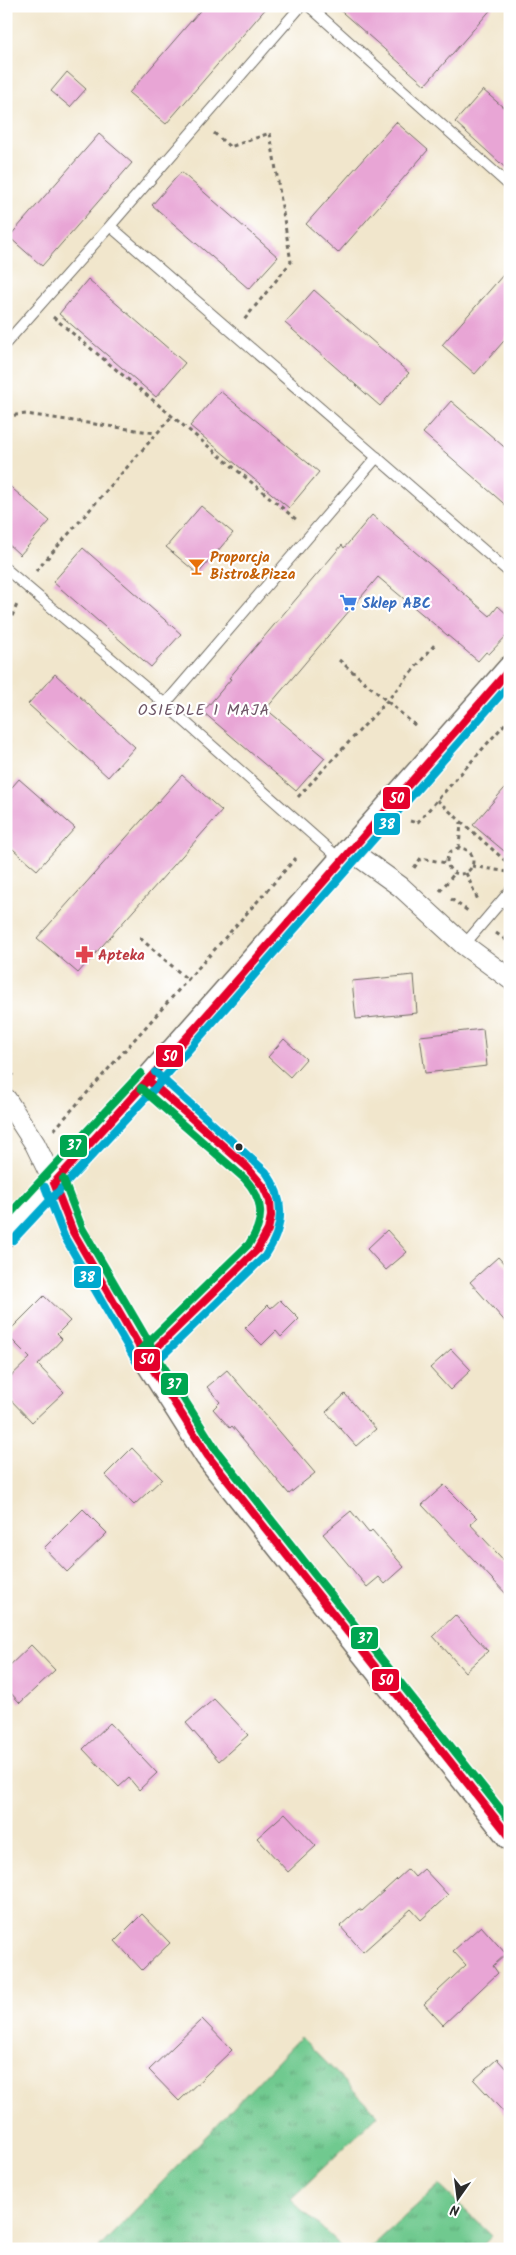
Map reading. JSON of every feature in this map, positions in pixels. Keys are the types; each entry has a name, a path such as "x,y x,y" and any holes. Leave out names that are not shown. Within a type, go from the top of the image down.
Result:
{"street":[{"path":"6,1233 148,1080 510,669"},
{"path":"346,856 401,887 464,945 510,979"},
{"path":"6,1099 35,1144 54,1183 73,1232 146,1358 208,1456 510,1837"}],"lane":[{"path":"6,343 301,6"},
{"path":"309,6 510,186"},
{"path":"110,226 510,573"},
{"path":"165,704 377,457"},
{"path":"6,569 346,856"},
{"path":"464,945 510,890"},
{"path":"146,1358 257,1250 266,1238 271,1223 271,1209 266,1193 246,1167 148,1080"}],"path":[{"path":"200,122 230,147 270,133 291,262 234,334"},
{"path":"39,305 312,533"},
{"path":"6,416 26,414 157,433"},
{"path":"6,632 24,584 173,415"},
{"path":"305,803 298,797 387,701 436,643"},
{"path":"339,660 416,726"},
{"path":"403,819 417,823 510,718"},
{"path":"437,800 510,865"},
{"path":"459,848 461,821"},
{"path":"446,863 451,851 459,848 470,854 472,866"},
{"path":"50,1134 296,858"},
{"path":"406,865 412,871 421,858 446,863 454,874"},
{"path":"472,866 509,872 503,880"},
{"path":"440,891 454,874 466,873 472,866"},
{"path":"466,873 481,908"},
{"path":"433,886 475,916"},
{"path":"140,938 188,980"},
{"path":"6,1066 16,1081"}],"green space":[{"path":"301,2037 378,2115 291,2199 344,2249 98,2249"},
{"path":"439,2185 492,2236 479,2249 369,2249"}],"building":[{"path":"204,6 268,6 166,124 129,93"},
{"path":"335,6 494,6 425,85"},
{"path":"67,72 86,89 70,107 51,91"},
{"path":"483,90 510,113 510,172 455,122"},
{"path":"396,122 428,150 338,253 306,224"},
{"path":"99,134 132,163 42,266 9,237"},
{"path":"181,172 278,257 249,289 152,205"},
{"path":"510,267 510,334 475,374 442,345"},
{"path":"88,279 185,363 156,397 59,314"},
{"path":"314,290 409,373 380,406 285,323"},
{"path":"220,391 319,472 289,508 190,426"},
{"path":"451,401 510,452 510,509 423,433"},
{"path":"6,483 50,521 20,555 6,542"},
{"path":"201,506 233,533 198,574 166,547"},
{"path":"372,515 490,616 498,606 510,617 510,632 489,654 486,652 478,661 378,577 266,709 325,758 296,791 203,712 231,679 229,678 342,545 344,548"},
{"path":"83,548 181,634 151,667 53,582"},
{"path":"55,674 135,747 108,777 28,704"},
{"path":"182,775 222,811 78,973 37,938"},
{"path":"19,779 75,828 37,870 6,843 6,794"},
{"path":"510,782 510,856 473,825"},
{"path":"414,975 417,1013 356,1019 352,981"},
{"path":"483,1029 487,1066 425,1073 420,1036"},
{"path":"284,1039 306,1059 290,1077 268,1057"},
{"path":"387,1230 407,1252 386,1270 367,1249"},
{"path":"498,1257 510,1270 510,1327 470,1282"},
{"path":"44,1296 70,1321 57,1334 62,1339 38,1365 64,1392 32,1422 6,1395 6,1381 30,1358 6,1334"},
{"path":"280,1300 299,1319 281,1337 276,1331 262,1345 245,1328 268,1305 271,1308"},
{"path":"451,1349 471,1370 450,1390 430,1368"},
{"path":"227,1370 315,1473 289,1494 232,1426 230,1428 213,1409 220,1402 207,1387"},
{"path":"345,1394 376,1429 356,1446 326,1412"},
{"path":"132,1448 162,1479 134,1505 105,1475"},
{"path":"444,1485 477,1518 470,1524 510,1567 510,1598 422,1505"},
{"path":"83,1509 107,1533 67,1572 44,1548"},
{"path":"351,1511 369,1533 372,1530 404,1567 385,1584 379,1577 367,1587 323,1534"},
{"path":"455,1615 488,1651 465,1672 433,1636"},
{"path":"31,1645 55,1670 20,1703 6,1688 6,1669"},
{"path":"214,1699 248,1735 219,1761 186,1723"},
{"path":"110,1723 157,1773 139,1790 129,1778 119,1787 83,1749"},
{"path":"285,1813 316,1846 288,1872 257,1838"},
{"path":"408,1869 415,1877 424,1869 448,1895 421,1920 411,1909 363,1952 340,1926 359,1909 362,1911"},
{"path":"142,1914 170,1943 142,1970 115,1941"},
{"path":"481,1926 506,1954 493,1966 498,1973 443,2025 424,2004 466,1965 453,1951"},
{"path":"202,2019 232,2050 179,2101 149,2070"},
{"path":"497,2059 510,2073 510,2119 474,2080"}],"transit line":[{"name":"50","path":"54,1183 198,1025 510,669"},
{"name":"38","path":"13,1240 156,1087 510,684"},
{"name":"38","path":"153,1365 265,1256 276,1235 280,1214 277,1193 266,1172 155,1072"},
{"name":"37","path":"6,1218 141,1073"},
{"name":"50","path":"146,1358 257,1250 268,1230 271,1216 270,1201 263,1186 246,1166 148,1080"},
{"name":"37","path":"139,1351 249,1244 258,1227 260,1218 259,1202 245,1179 141,1088"},
{"name":"37","path":"63,1179 82,1228 155,1353 216,1450 510,1821"},
{"name":"50","path":"54,1183 73,1232 146,1358 208,1456 510,1837"},
{"name":"38","path":"45,1187 64,1236 137,1363"}],"place":[{"name":"Proporcja Bistro&Pizza","path":"196,566"},
{"name":"Sklep ABC","path":"348,603"},
{"name":"Apteka","path":"84,955"}],"district":[{"name":"OSIEDLE 1 MAJA","path":"204,709"}]}
